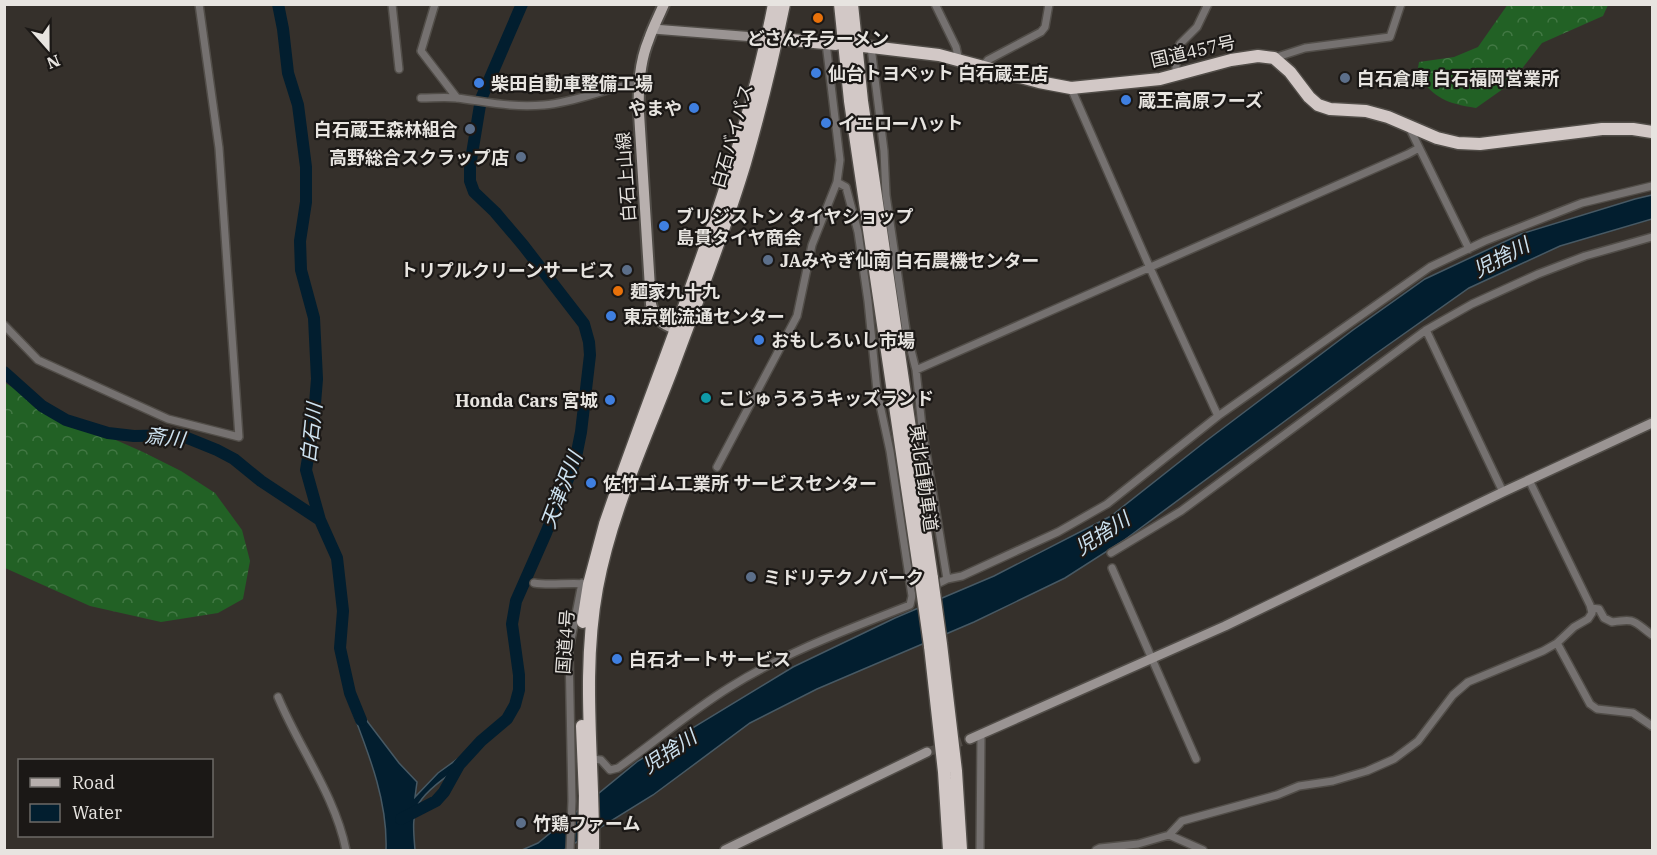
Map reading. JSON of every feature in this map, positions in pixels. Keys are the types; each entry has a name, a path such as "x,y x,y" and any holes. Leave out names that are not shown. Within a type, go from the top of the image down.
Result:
{"highway":[{"name":"白石バイパス","path":"772,38 774,4"},
{"name":"白石バイパス","path":"638,443 680,331 784,4"},
{"name":"東北自動車道","path":"840,4 850,101 926,580"},
{"name":"東北自動車道","path":"852,4 862,101 926,580 956,771 962,850"},
{"path":"772,38 831,43"},
{"name":"国道457号","path":"867,46 939,55 1071,88 1160,79 1231,60 1258,56 1274,58"},
{"path":"1274,58 1290,72 1318,105 1330,109 1366,111 1437,138 1458,143 1480,144 1602,129 1633,129 1653,132"},
{"name":"国道4号","path":"588,847 588,775 581,653 589,584 604,524 638,443"},
{"name":"国道4号","path":"588,775 592,759 588,688 589,584"},
{"name":"東北自動車道","path":"935,645 949,850"}],"main road":[{"name":"白石上山線","path":"664,4 644,54 638,83 651,304 660,322 680,331"}],"street":[{"path":"4,325 39,360 168,419 239,437 219,148 199,4"},
{"path":"392,4 399,69"},
{"path":"435,4 421,51 457,98"},
{"path":"934,4 956,47 959,61"},
{"path":"982,67 988,60 1041,32 1045,27 1049,4"},
{"path":"1176,75 1176,52 1180,44 1197,27 1208,4"},
{"path":"1274,58 1305,48 1390,37 1401,4"},
{"path":"653,29 772,38"},
{"path":"717,467 797,315 812,245 837,182 840,160 831,43"},
{"path":"867,46 884,151 886,195 906,330 916,370 922,427 947,579"},
{"path":"421,98 457,98 508,107 546,105 579,99 638,83"},
{"path":"1071,88 1218,416"},
{"path":"1407,125 1469,249"},
{"path":"916,370 1419,148"},
{"path":"592,759 601,760 610,770 618,768 728,688 750,675 832,636 910,605 912,597 890,451 877,391 858,232 846,187 837,182"},
{"path":"912,597 947,579 962,576 1080,521 1116,497 1218,416 1430,267 1519,227 1582,203 1653,186"},
{"path":"1111,554 1181,511 1426,330 1472,304 1538,274 1585,256 1653,237"},
{"path":"1426,330 1503,492"},
{"path":"969,740 1225,626 1503,492 1653,423"},
{"path":"1096,850 1138,844 1169,835 1182,821 1276,795 1299,786 1333,781 1372,769 1394,759 1418,741 1454,695 1468,682 1543,651 1557,643 1569,630 1590,618 1593,613 1591,608 1529,480"},
{"path":"1112,568 1196,759"},
{"path":"534,583 589,584 569,650 572,801 570,850"},
{"path":"1591,608 1599,609 1604,618 1612,622 1626,619 1633,621 1653,635"},
{"path":"1557,643 1590,704 1598,709 1633,713 1653,726"},
{"path":"278,697 298,742 331,801 346,850"},
{"path":"980,850 981,734"},
{"path":"725,850 927,752"},
{"path":"1169,835 1203,850"}],"green space":[{"path":"1508,4 1608,5 1603,16 1542,43 1510,84 1476,108 1449,102 1430,89 1417,74 1419,62 1454,57 1478,47"},
{"path":"5,383 64,417 181,471 215,493 242,530 250,561 243,599 218,613 161,622 90,606 5,568"}],"water":[{"name":"児捨川","path":"1652,195 1652,219 1560,246 1469,288 1374,355 1123,541 1065,578 974,622 817,689 750,723 653,795 564,850 522,850 538,843 638,761 793,667 895,618 994,576 1111,516 1353,330 1425,279 1521,234"},
{"path":"345,692 399,763 417,782 415,797 438,773 467,752 468,762 435,786 423,797 416,808 415,850 386,850 386,830 379,789"}],"waterway":[{"name":"白石川","path":"278,4 288,73 298,105 306,167 306,202 300,241 301,270 314,318 317,379 313,428 306,470 320,520 337,558 343,611 340,648 350,693 361,720"},
{"name":"天津沢川","path":"401,819 436,801 444,792 459,765 481,741 507,719 515,705 519,690 512,624 516,601 575,462 581,432 590,355 584,324 523,245 495,212 474,192 470,181 470,166 481,99 522,4"},
{"name":"斎川","path":"4,372 42,406 66,420 108,433 134,436 180,435 217,450 234,459 261,481 320,520"}],"tunnel":[{"path":"927,752 970,739"}],"place":[{"name":"どさん子ラーメン","path":"818,18"},
{"name":"仙台トヨペット 白石蔵王店","path":"816,73"},
{"name":"白石倉庫 白石福岡営業所","path":"1345,78"},
{"name":"柴田自動車整備工場","path":"479,83"},
{"name":"蔵王高原フーズ","path":"1126,100"},
{"name":"やまや","path":"694,108"},
{"name":"イエローハット","path":"826,123"},
{"name":"白石蔵王森林組合","path":"470,129"},
{"name":"高野総合スクラップ店","path":"521,157"},
{"name":"ブリジストン タイヤショップ 島貫タイヤ商会","path":"664,226"},
{"name":"JAみやぎ仙南 白石農機センター","path":"768,260"},
{"name":"トリプルクリーンサービス","path":"627,270"},
{"name":"麺家九十九","path":"618,291"},
{"name":"東京靴流通センター","path":"611,316"},
{"name":"おもしろいし市場","path":"759,340"},
{"name":"こじゅうろうキッズランド","path":"706,398"},
{"name":"Honda Cars 宮城","path":"610,400"},
{"name":"佐竹ゴム工業所 サービスセンター","path":"591,483"},
{"name":"ミドリテクノパーク","path":"751,577"},
{"name":"白石オートサービス","path":"617,659"},
{"name":"竹鶏ファーム","path":"521,823"}]}
